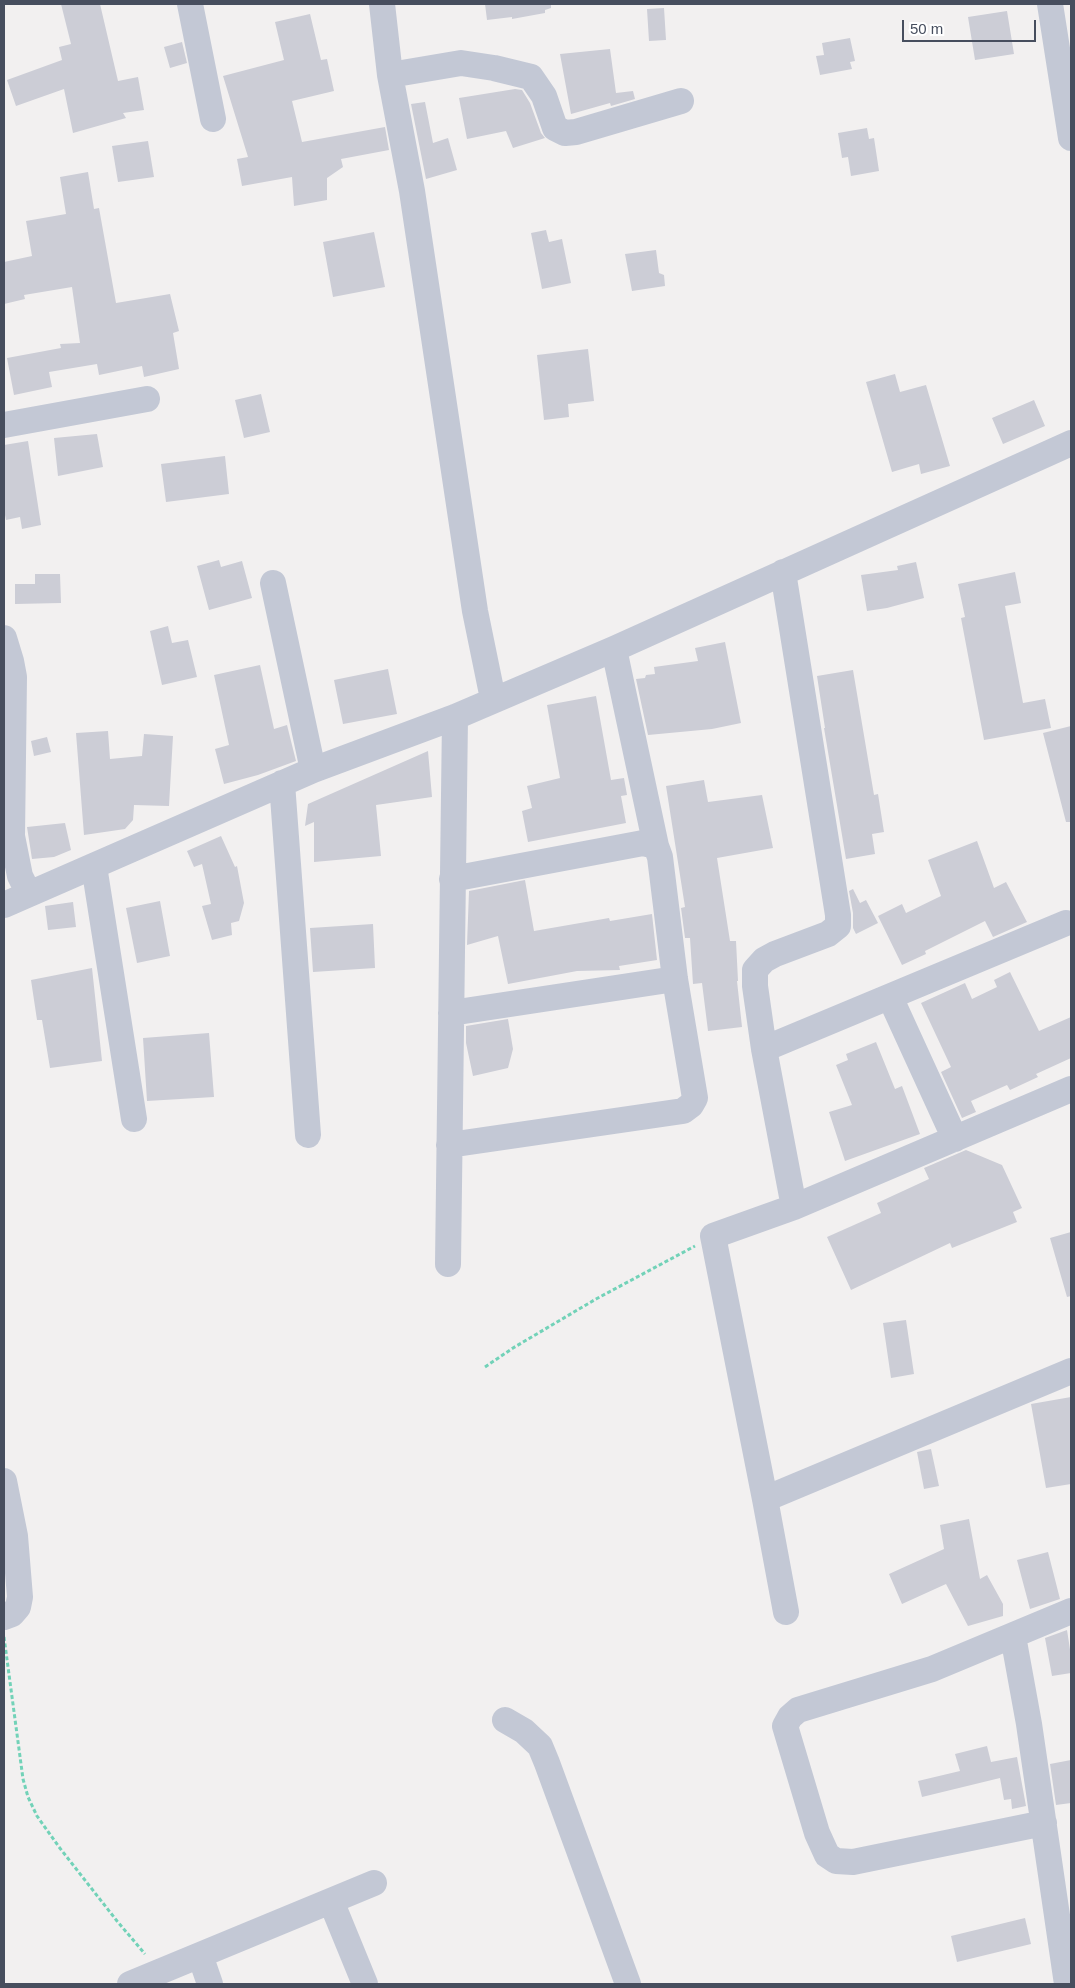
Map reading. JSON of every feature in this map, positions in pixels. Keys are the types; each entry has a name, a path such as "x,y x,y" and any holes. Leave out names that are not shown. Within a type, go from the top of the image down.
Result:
{"street":[{"path":"190,4 213,119"},
{"path":"382,4 390,75 414,200 475,611 493,699"},
{"path":"1050,4 1071,138"},
{"path":"390,75 460,63 494,68 531,77 544,96 555,128 565,133 576,132 681,101"},
{"path":"4,425 147,399"},
{"path":"4,905 282,783 455,717 493,699 614,649 1071,443"},
{"path":"783,572 838,915 838,926 828,934 775,954 764,960 755,970 755,986 764,1049 794,1207"},
{"path":"273,583 313,770"},
{"path":"4,638 14,677 12,836 20,876 29,894"},
{"path":"449,1145 683,1111 691,1105 695,1098 675,979 660,857 656,846 614,649"},
{"path":"448,1264 455,717"},
{"path":"282,783 308,1135"},
{"path":"452,879 643,843 656,846"},
{"path":"94,866 134,1120"},
{"path":"764,1049 1066,923"},
{"path":"451,1013 675,979"},
{"path":"890,997 955,1139"},
{"path":"786,1612 713,1236 794,1207 1071,1089"},
{"path":"765,1500 1071,1371"},
{"path":"4,1481 14,1536 20,1597 18,1607 12,1614 4,1617"},
{"path":"1044,1823 853,1862 836,1862 827,1855 817,1832 785,1726 790,1717 798,1710 932,1669 1071,1611"},
{"path":"1013,1636 1044,1823 1067,1984"},
{"path":"505,1720 524,1731 540,1746 628,1984"},
{"path":"130,1984 374,1883"},
{"path":"332,1901 365,1984"},
{"path":"200,1955 210,1984"}],"path":[{"path":"485,1367 512,1348 596,1299 713,1236"},
{"path":"4,1633 23,1779 31,1803 37,1816 59,1847 160,1972"}],"building":[{"path":"61,4 100,4 118,81 138,77 144,110 123,113 126,118 73,133 64,89 16,106 7,80 62,60 59,47 71,44"},
{"path":"485,4 551,4 551,8 545,10 545,13 512,19 512,17 487,20"},
{"path":"664,8 666,40 649,41 647,9"},
{"path":"1007,11 1014,54 975,60 968,17"},
{"path":"310,14 321,60 327,59 334,91 292,101 302,142 385,127 389,150 341,159 343,167 327,178 327,200 294,206 292,177 242,186 237,159 248,157 223,76 284,60 275,22"},
{"path":"850,38 855,61 850,62 852,69 820,75 816,56 824,55 822,43"},
{"path":"182,42 187,63 170,68 164,47"},
{"path":"610,49 616,93 633,91 635,99 611,106 610,103 571,114 560,54"},
{"path":"515,89 522,90 530,103 541,133 545,138 513,148 506,131 467,139 459,98"},
{"path":"425,102 433,143 448,138 457,170 426,179 411,104"},
{"path":"867,128 869,139 874,138 879,171 851,176 848,157 842,158 838,133"},
{"path":"148,141 154,177 118,182 112,146"},
{"path":"88,172 94,209 99,208 116,303 170,294 179,331 173,333 179,369 144,377 142,366 99,375 97,364 49,372 52,387 14,395 7,358 61,348 60,344 80,343 72,287 24,295 25,299 4,304 4,262 32,256 26,221 66,214 60,177"},
{"path":"546,230 549,242 562,239 571,283 542,289 531,233"},
{"path":"374,232 385,287 333,297 323,242"},
{"path":"656,250 659,273 664,275 665,286 632,291 625,254"},
{"path":"588,349 594,401 568,404 569,417 544,420 537,355"},
{"path":"895,374 900,392 926,385 950,466 921,474 919,464 892,472 866,382"},
{"path":"261,394 270,432 244,438 235,400"},
{"path":"1034,400 1045,426 1003,444 992,418"},
{"path":"97,434 103,467 58,476 54,438"},
{"path":"28,441 41,525 22,529 20,517 6,520 4,510 4,445"},
{"path":"225,456 229,494 166,502 161,464"},
{"path":"219,560 221,567 242,561 252,598 209,610 197,566"},
{"path":"916,562 924,598 887,608 867,611 861,575 898,570 897,566"},
{"path":"1015,572 1021,603 1005,606 1023,703 1045,699 1051,728 984,740 961,618 965,617 958,584"},
{"path":"35,574 60,574 61,603 15,604 15,584 35,584"},
{"path":"168,626 172,643 188,640 197,677 162,685 150,631"},
{"path":"725,642 741,723 712,729 648,735 636,679 655,674 654,667 698,661 695,648"},
{"path":"260,665 274,729 287,725 296,761 258,775 224,784 215,749 229,745 214,675"},
{"path":"388,669 397,714 343,724 334,680"},
{"path":"853,670 874,795 878,794 884,832 872,834 875,854 846,859 817,676"},
{"path":"596,696 611,780 624,778 627,795 621,796 626,823 528,842 522,811 532,808 527,786 560,778 547,705"},
{"path":"1071,726 1071,822 1066,822 1043,733"},
{"path":"108,731 110,759 142,756 144,734 173,736 169,806 134,805 133,820 125,829 84,835 76,733"},
{"path":"47,737 51,752 34,756 31,741"},
{"path":"428,751 432,797 376,805 381,856 314,862 314,822 305,826 308,804"},
{"path":"704,780 708,802 762,795 773,848 717,858 730,941 736,941 737,981 742,1027 708,1031 702,983 693,984 690,938 685,938 681,908 685,907 666,786"},
{"path":"65,823 71,850 54,857 32,859 27,827"},
{"path":"221,836 235,867 237,866 244,903 239,921 231,923 232,935 212,940 202,906 211,904 202,864 194,867 187,851"},
{"path":"977,841 994,888 1006,882 1027,922 993,937 985,921 925,951 926,954 902,965 878,916 902,904 906,913 941,896 928,860"},
{"path":"525,880 534,931 609,918 610,921 652,914 657,960 619,966 620,970 577,971 508,984 498,936 467,945 469,891"},
{"path":"853,889 860,903 866,900 878,923 856,934 853,928 853,913 849,891"},
{"path":"160,901 170,956 137,963 126,908"},
{"path":"73,902 76,927 48,930 45,906"},
{"path":"373,924 375,968 313,972 310,928"},
{"path":"92,968 102,1061 50,1068 42,1020 37,1020 31,980"},
{"path":"1010,972 1039,1031 1071,1017 1071,1058 1036,1074 1038,1077 1010,1090 1007,1085 971,1101 976,1112 962,1118 941,1072 951,1067 921,1003 965,983 972,999 997,987 994,980"},
{"path":"508,1019 513,1049 508,1068 473,1076 466,1043 466,1026"},
{"path":"209,1033 214,1097 147,1101 143,1038"},
{"path":"876,1042 895,1089 902,1086 920,1134 845,1161 829,1112 852,1105 836,1065 848,1060 846,1054"},
{"path":"966,1150 1002,1165 1022,1208 1013,1212 1017,1222 952,1248 950,1243 851,1290 827,1237 881,1213 877,1203 929,1179 924,1168"},
{"path":"1071,1232 1071,1296 1067,1297 1050,1238"},
{"path":"906,1320 914,1374 891,1378 883,1323"},
{"path":"1071,1397 1071,1484 1046,1488 1031,1404"},
{"path":"931,1449 939,1486 924,1489 917,1452"},
{"path":"969,1519 980,1579 987,1575 1003,1604 1003,1616 968,1626 946,1584 902,1604 889,1574 944,1549 940,1525"},
{"path":"1048,1552 1060,1599 1030,1609 1017,1560"},
{"path":"1067,1630 1071,1656 1071,1673 1052,1676 1045,1638"},
{"path":"987,1746 991,1762 1017,1757 1026,1806 1012,1809 1011,1799 1004,1800 1000,1778 922,1797 918,1781 960,1771 955,1754"},
{"path":"1071,1760 1071,1803 1056,1805 1050,1764"},
{"path":"1025,1918 1031,1944 957,1962 951,1936"}]}
